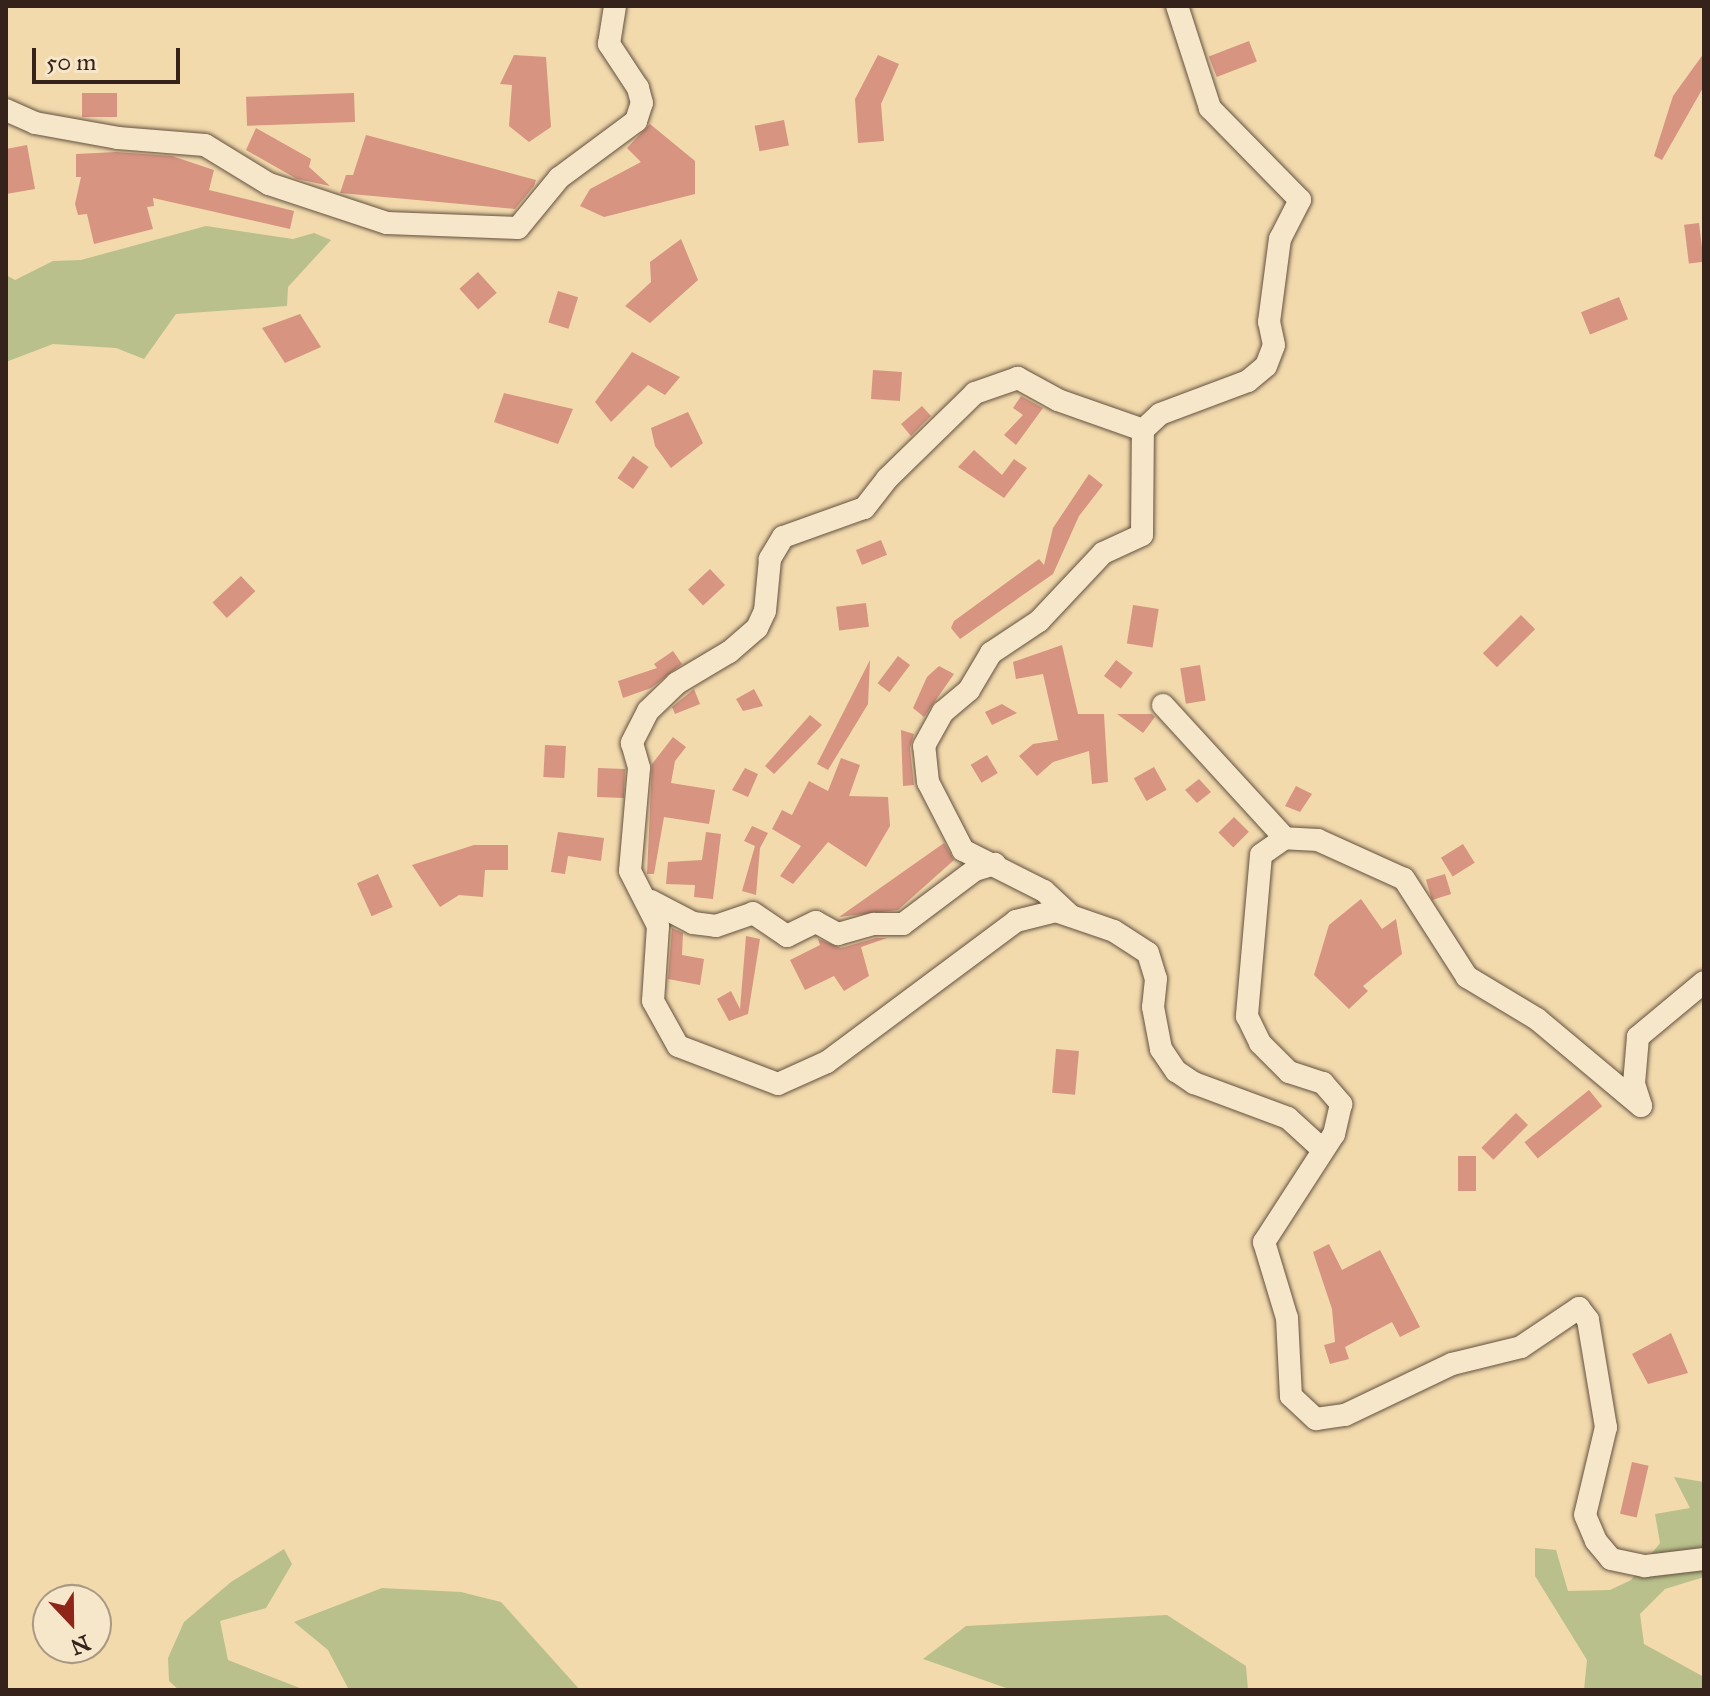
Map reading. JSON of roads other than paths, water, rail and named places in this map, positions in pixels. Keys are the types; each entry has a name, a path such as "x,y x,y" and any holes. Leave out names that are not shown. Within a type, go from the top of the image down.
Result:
{"street":[{"path":"6,110 35,123 118,138 205,145 269,184 387,223 488,231 518,228 559,178 636,121 642,103 638,88 609,44 615,6"},
{"path":"1071,917 1044,891 963,850 928,782 924,746 991,653 1039,621 1103,553 1142,535 1143,430 1160,414 1248,381 1266,366 1274,345 1269,322 1280,239 1300,200 1210,108 1177,6"},
{"path":"1143,430 1058,400 1018,378 975,393 887,479 864,508 783,537 770,559 765,611 757,628 729,652 677,683 648,711 632,743 639,768 630,871 658,926 653,1001 678,1046 778,1084 827,1062 1016,921 1056,911 1114,931 1148,953 1156,979 1153,1007 1161,1049 1176,1071 1204,1088 1288,1118 1323,1150"},
{"path":"1163,705 1285,838"},
{"path":"1704,982 1638,1037 1634,1084 1641,1106 1537,1019 1467,977 1404,879 1318,840 1285,838 1261,855 1247,1016 1260,1043 1289,1072 1323,1083 1341,1104 1334,1134 1264,1242 1287,1318 1291,1396 1316,1419 1345,1415 1452,1364 1521,1347 1579,1308 1588,1320 1606,1427 1585,1515 1596,1541 1611,1559 1645,1566 1704,1559"},
{"path":"651,901 693,923 716,926 753,913 787,936 816,922 838,934 874,924 903,924 975,870 995,864"}]}
